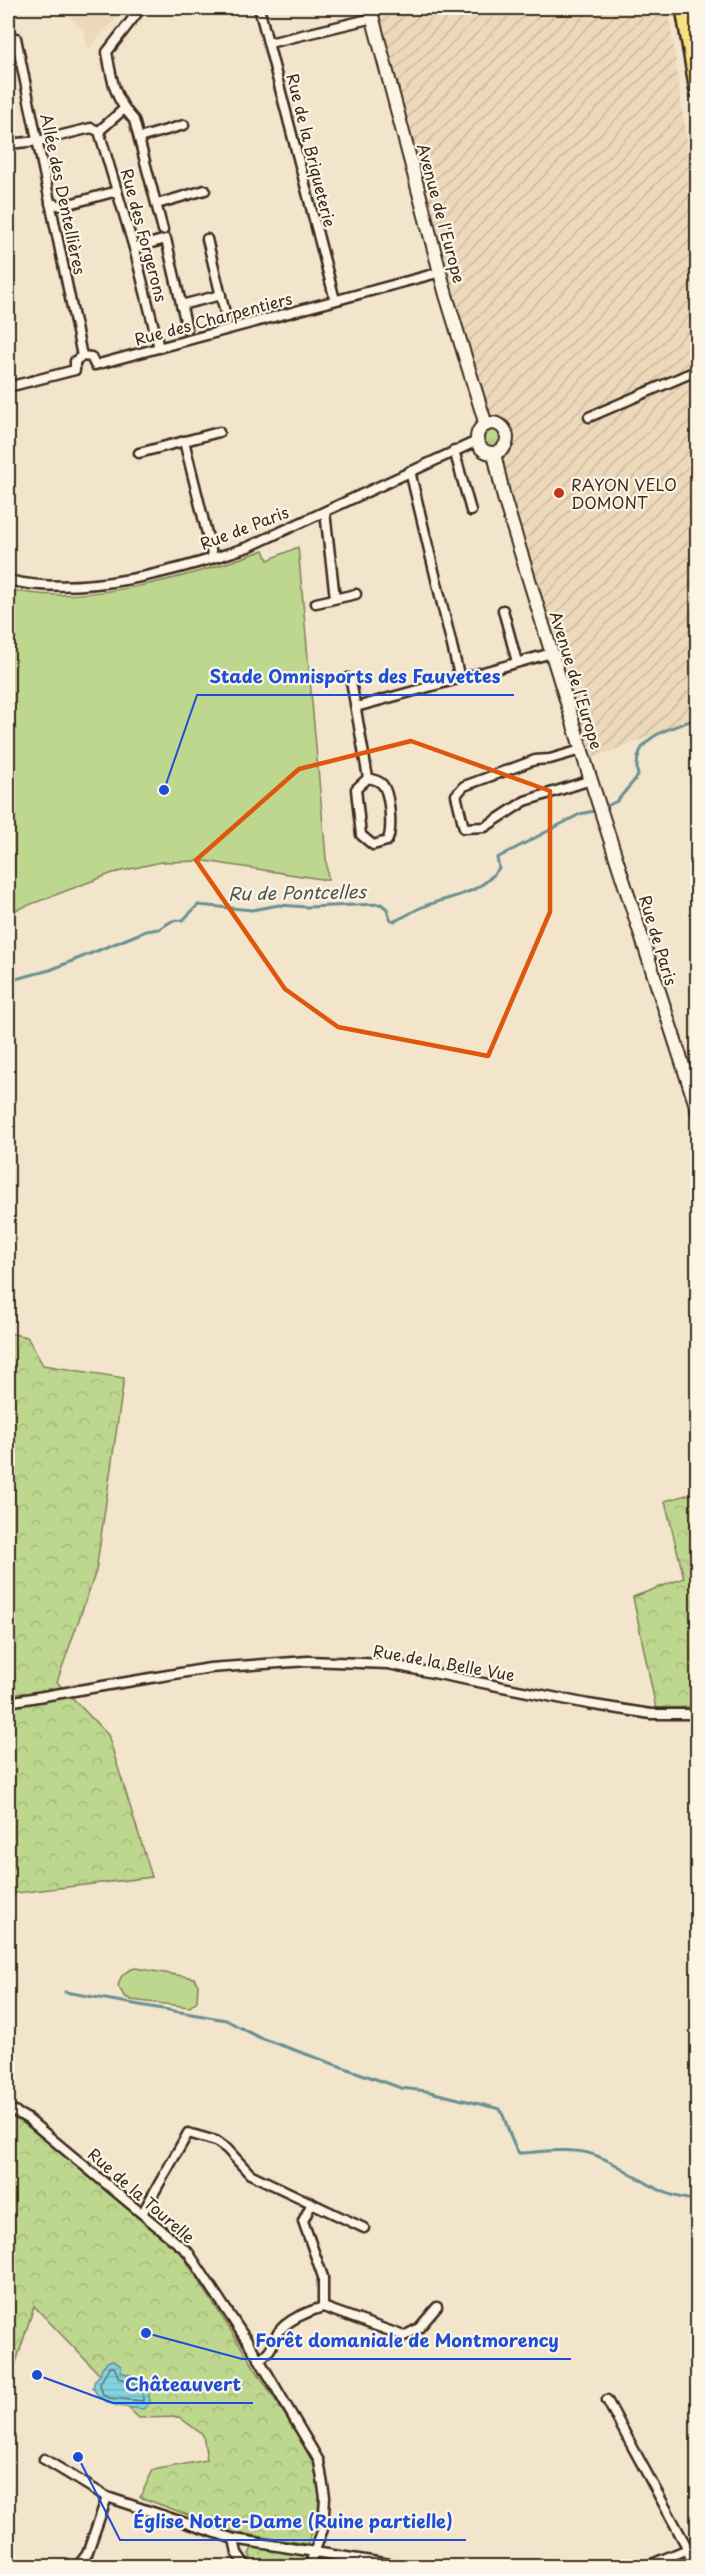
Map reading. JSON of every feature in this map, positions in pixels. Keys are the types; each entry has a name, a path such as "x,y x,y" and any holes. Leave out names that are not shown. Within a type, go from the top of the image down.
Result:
{"highway":[{"path":"684,8 698,92"},
{"path":"696,8 698,16"}],"street":[{"path":"141,8 107,52 114,91 124,109 134,120 163,230"},
{"name":"Rue de la Briqueterie","path":"259,8 335,300"},
{"path":"269,43 371,13"},
{"name":"Avenue de l'Europe","path":"371,13 474,392 486,425"},
{"name":"Allée des Dentellières","path":"16,38 82,356"},
{"path":"8,144 38,141 91,128 99,130 124,109"},
{"path":"139,138 184,125"},
{"name":"Rue des Forgerons","path":"99,130 134,248 159,348"},
{"path":"157,204 205,190"},
{"path":"50,203 62,206 117,191"},
{"path":"134,248 166,239 188,330"},
{"path":"207,239 227,321"},
{"name":"Rue des Charpentiers","path":"82,356 91,357 95,365 441,272"},
{"path":"182,305 221,295"},
{"path":"8,387 75,370 75,361 82,356"},
{"path":"589,417 698,370"},
{"path":"486,425 499,426 507,436 502,449 494,453 482,449 477,441 479,432 486,425"},
{"path":"139,453 219,432"},
{"path":"184,441 213,558"},
{"name":"Rue de Paris","path":"8,580 37,586 65,586 145,575 213,558 248,547 477,441"},
{"path":"454,450 471,511"},
{"name":"Avenue de l'Europe","path":"494,453 501,489 602,812"},
{"path":"410,471 460,679"},
{"path":"325,512 335,598"},
{"path":"316,603 356,594"},
{"path":"502,610 518,662"},
{"path":"356,707 552,653"},
{"path":"348,678 351,681 368,778"},
{"path":"581,750 550,759 535,760 464,786 456,795 464,828 485,827 525,801 591,780"},
{"path":"368,778 376,780 385,790 392,828 387,841 381,844 373,845 361,835 356,789 368,778"},
{"name":"Rue de Paris","path":"602,812 665,1016 698,1112"},
{"name":"Rue de la Belle Vue","path":"8,1702 210,1668 308,1661 388,1665 651,1714 698,1714"},
{"name":"Rue de la Tourelle","path":"8,2108 28,2119 143,2212 188,2252 259,2359 319,2462 325,2497 323,2529 312,2566"},
{"path":"143,2212 188,2133 216,2141 228,2149 250,2174 364,2228"},
{"path":"312,2203 303,2221 323,2277 323,2307"},
{"path":"259,2359 270,2353 280,2331 309,2310 323,2307 404,2336 419,2328 437,2307"},
{"path":"607,2400 693,2549 692,2566"},
{"path":"44,2459 107,2497 234,2539 402,2566"},
{"path":"78,2566 87,2553 107,2497"},
{"path":"234,2539 237,2553 246,2566"},
{"path":"647,2566 693,2549"}],"highlighted area":[{"path":"411,741 550,791 550,912 488,1056 338,1027 285,989 196,860 299,769"}],"shaded area":[{"path":"63,8 125,8 89,49 83,30"},
{"path":"369,8 668,8 689,157 698,184 697,718 590,759 488,441"}],"green space":[{"path":"492,429 498,432 501,438 498,444 492,447 486,444 483,438 486,432"},
{"path":"298,547 328,880 205,861 161,862 113,873 8,913 8,589 37,594 69,595 102,592 171,579 264,550 268,560"},
{"path":"8,1333 27,1337 43,1365 124,1378 96,1571 57,1682 108,1735 152,1877 8,1894"},
{"path":"697,1492 697,1707 656,1708 633,1597 684,1578 665,1501"},
{"path":"135,1968 194,1978 198,1985 197,2001 190,2007 131,2000 124,1996 118,1986 124,1974"},
{"path":"8,2114 24,2123 181,2253 317,2465 320,2487 318,2515 307,2544 233,2532 140,2497 153,2470 207,2460 203,2435 179,2417 139,2418 126,2406 133,2408 148,2386 132,2375 100,2375 34,2306 8,2388"},
{"path":"253,2546 304,2554 309,2559 309,2566 256,2566 249,2554"}],"water":[{"path":"112,2360 121,2366 121,2372 139,2379 146,2385 150,2403 143,2409 108,2402 102,2399 93,2388 103,2366"}],"waterway":[{"name":"Ru de Pontcelles","path":"607,806 617,801 638,776 637,763 646,743 664,731 698,718"},
{"name":"Ru de Pontcelles","path":"8,981 50,970 146,931 159,929 172,921 183,920 198,905 252,910 279,905 307,907 381,904 387,909 390,919 394,921 420,908 473,890 491,878 499,868 497,858 580,814 594,811"},
{"path":"65,1992 226,2020 258,2037 401,2088 426,2091 500,2109 519,2153 563,2151 588,2153 602,2158 669,2194 698,2200"}],"place":[{"name":"RAYON VELO DOMONT","path":"559,493"},
{"name":"Stade Omnisports des Fauvettes","path":"164,790"},
{"name":"Forêt domaniale de Montmorency","path":"146,2333"},
{"name":"Châteauvert","path":"37,2375"},
{"name":"Église Notre-Dame (Ruine partielle)","path":"78,2457"}]}
